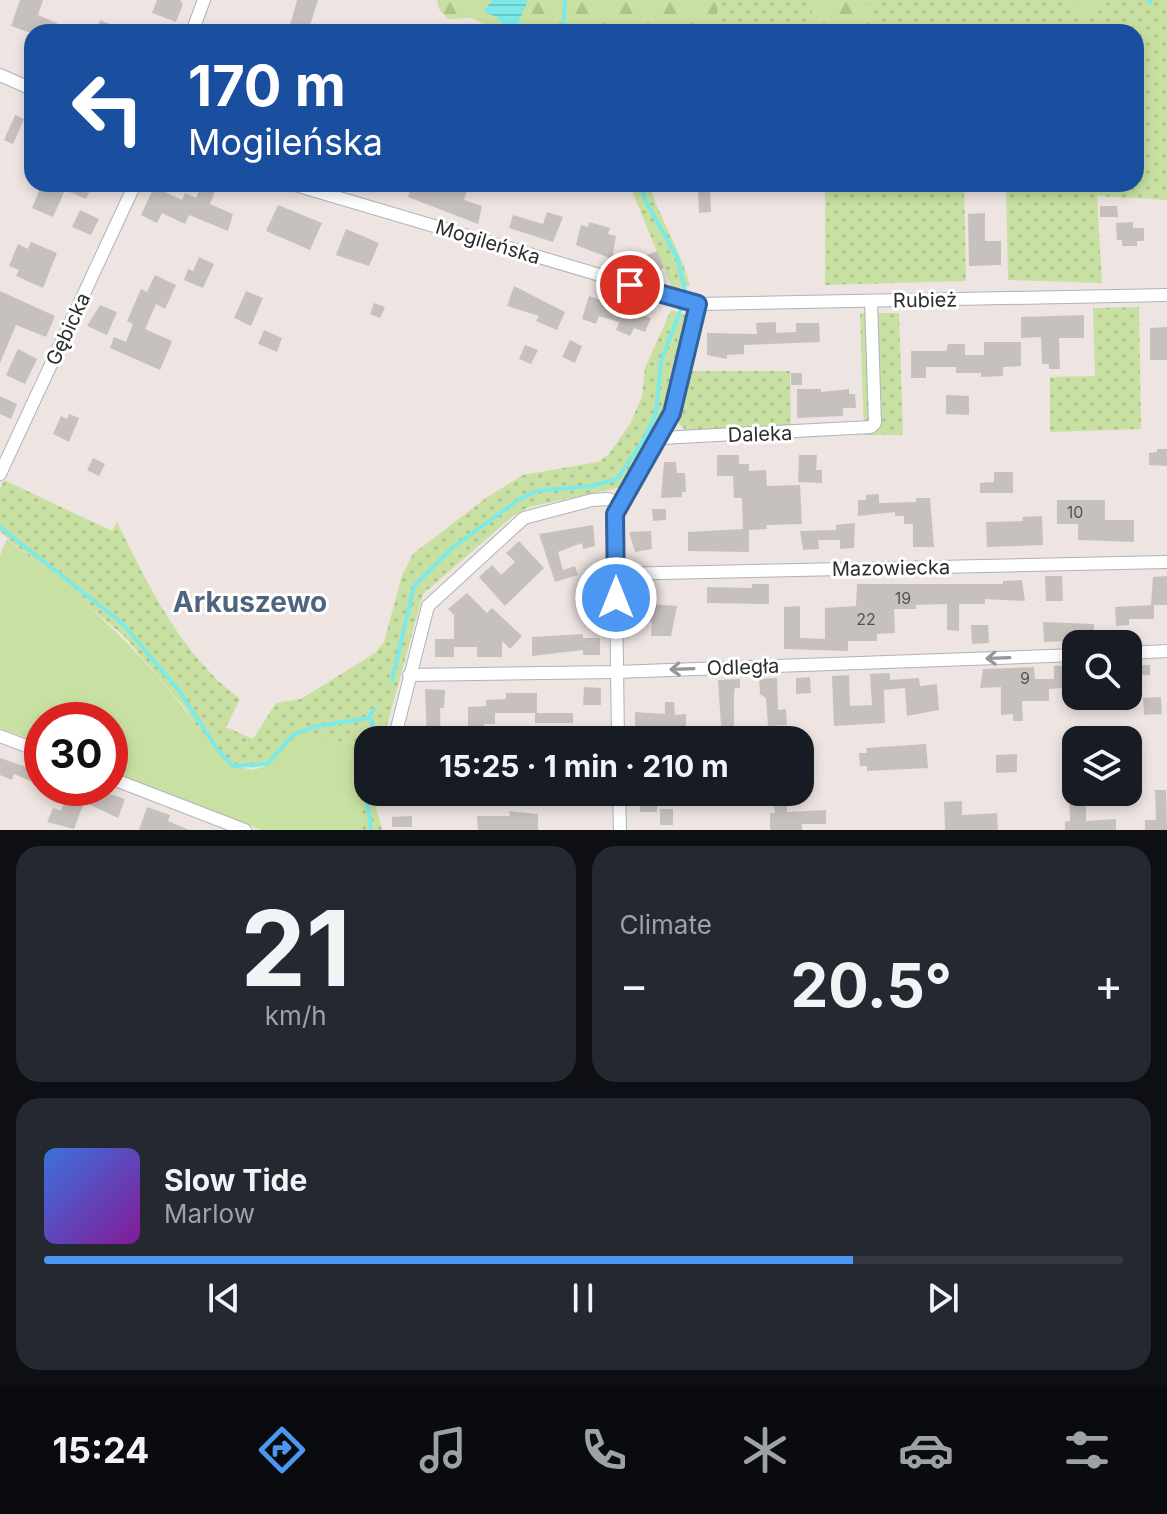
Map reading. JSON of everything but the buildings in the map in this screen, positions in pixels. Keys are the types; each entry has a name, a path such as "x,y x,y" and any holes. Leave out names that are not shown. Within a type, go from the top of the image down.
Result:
{"street":[{"path":"195,24 204,0"},
{"path":"0,75 24,86"},
{"name":"Gębicka","path":"0,474 131,192"},
{"name":"Mogileńska","path":"319,192 684,301"},
{"name":"Rubież","path":"684,301 698,304 1167,295"},
{"name":"Daleka","path":"661,438 859,430 875,423 871,301"},
{"path":"618,726 615,514 661,438 672,413 698,304"},
{"path":"397,726 428,606 524,518 592,500 608,499 619,503"},
{"name":"Mazowiecka","path":"615,574 1167,562"},
{"path":"1142,652 1167,651"},
{"name":"Odległa","path":"409,675 616,672 1062,656"},
{"path":"0,736 24,745"},
{"path":"128,785 245,830"},
{"path":"619,806 620,830"}],"green space":[{"path":"437,0 718,0 716,24 485,24 470,18 448,19 439,9"},
{"path":"718,0 812,0 812,24 716,24"},
{"path":"812,0 869,0 868,15 872,24 812,24"},
{"path":"869,0 1167,0 1167,200 1097,196 1102,283 1008,280 1006,192 1144,192 1144,24 872,24 868,15"},
{"path":"1071,0 1109,1 1093,17 1083,16"},
{"path":"632,192 652,192 681,260 690,286 673,290"},
{"path":"825,192 964,192 966,281 825,285"},
{"path":"1139,307 1141,429 1050,432 1050,377 1095,376 1093,308"},
{"path":"671,310 686,315 661,424 622,487 529,507 513,516 423,594 387,726 354,726 354,791 292,740 275,758 261,766 244,767 219,762 185,708 124,636 0,532 0,489 4,480 112,531 117,522 168,618 201,662 240,699 226,727 253,739 276,703 301,699 375,653 384,642 402,575 413,554 486,498 523,475 598,462 609,454 630,424 642,396 645,368"},
{"path":"860,313 899,313 903,435 864,435"},
{"path":"690,371 790,371 791,426 686,431 676,420"},
{"path":"7,539 97,614 150,667 220,762 252,770 267,766 292,740 314,736 354,744 354,806 358,806 363,830 262,830 128,778 128,702 24,702 24,737 0,728 0,555"},
{"path":"358,806 376,806 382,830 363,830"}],"water":[{"path":"493,0 528,0 518,24 503,24 497,17 483,11"}],"waterway":[{"path":"564,24 565,0"},
{"path":"643,192 677,257 685,291"},
{"path":"392,680 414,586 452,548 518,500 536,491 592,486 617,479 644,439 656,413 661,361 681,309"},
{"path":"0,527 122,623 180,692 217,749 233,766 267,764 293,735 313,727 368,718 374,709"},
{"path":"368,718 373,726"},
{"path":"368,806 371,830"}],"district":[{"name":"Arkuszewo","path":"250,602"}],"route":[{"path":"616,598 615,514 661,438 672,413 698,304 630,285"}]}
